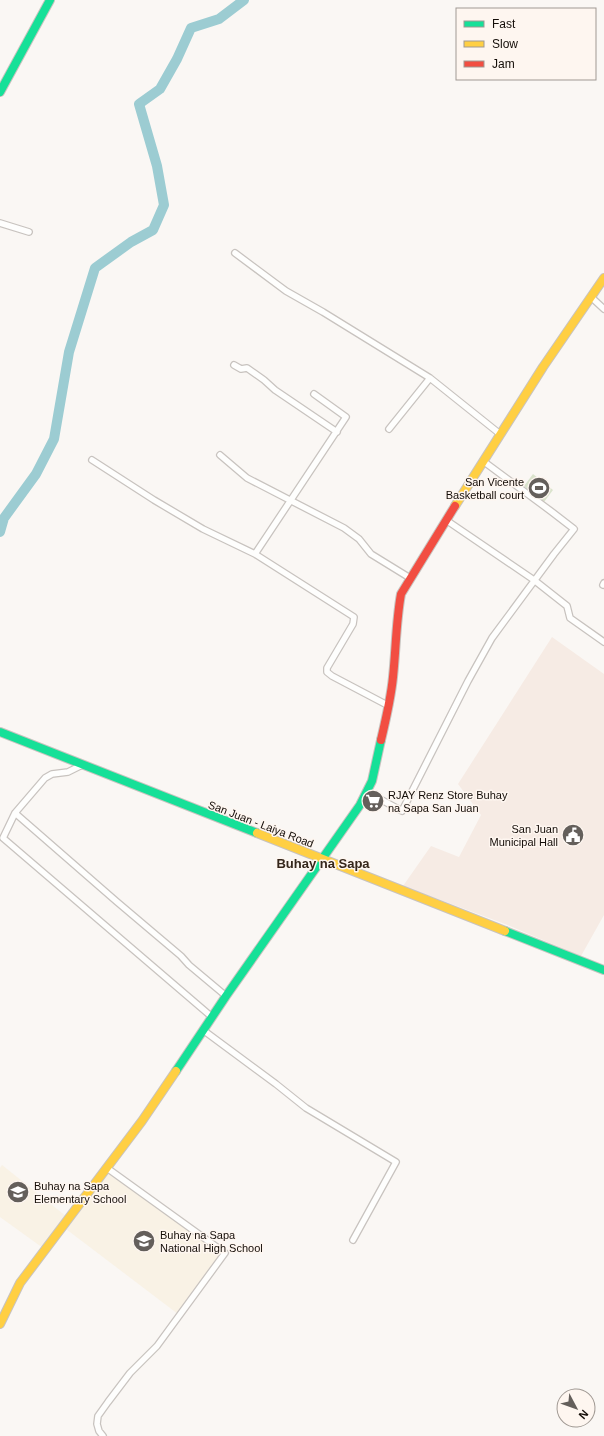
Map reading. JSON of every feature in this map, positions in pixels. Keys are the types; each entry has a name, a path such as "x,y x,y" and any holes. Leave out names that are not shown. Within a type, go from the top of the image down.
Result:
{"street":[{"path":"0,92 50,0"},
{"path":"0,223 29,232"},
{"path":"235,253 286,291 430,378 500,434"},
{"path":"0,1324 20,1283 142,1121 226,996 367,792 375,768 389,706 393,677 398,609 401,594 543,367 604,278"},
{"path":"591,297 604,309"},
{"path":"234,365 241,369 247,368 275,390 337,432"},
{"path":"389,429 430,378"},
{"path":"255,554 291,502 346,417 314,394"},
{"path":"220,455 247,478 344,528 359,540 371,554 410,578"},
{"path":"92,460 154,500 203,529 255,554 354,617 353,624 327,668 327,672 389,706"},
{"path":"367,792 402,811 468,681 492,638 534,580 574,530 483,461"},
{"path":"446,520 534,580 567,606 570,618 604,642"},
{"name":"San Juan - Laiya Road","path":"0,732 604,970"},
{"path":"82,765 68,772 52,774 45,778 15,813 3,838 212,1017"},
{"path":"15,813 226,996"},
{"path":"203,1030 306,1108 396,1162 353,1240"},
{"path":"103,1436 99,1431 97,1424 98,1416 130,1373 157,1346 225,1253 107,1168"}],"shaded area":[{"path":"552,637 604,674 604,915 581,956 505,924 403,886 431,846 459,857 481,815 458,784"},
{"name":"Buhay na Sapa Elementary School","path":"2,1165 67,1217 43,1248 0,1217 0,1168"},
{"name":"Buhay na Sapa National High School","path":"109,1172 222,1254 178,1314 66,1229"}],"green space":[{"name":"San Vicente Basketball court","path":"533,474 553,490 544,502 524,486"}],"waterway":[{"path":"0,532 4,518 36,474 54,439 69,352 95,268 131,242 153,230 164,205 157,166 139,104 160,89 177,59 191,28 219,19 244,0"}],"traffic: fast":[{"path":"0,92 50,0"},
{"path":"0,732 257,833"},
{"path":"176,1071 226,996 360,805 372,781 381,740"},
{"path":"505,931 604,970"}],"traffic: slow":[{"path":"455,506 543,367 604,278"},
{"path":"257,833 505,931"},
{"path":"0,1324 20,1283 142,1121 176,1071"}],"traffic: jam":[{"path":"381,740 392,685 401,594 455,506"}],"place":[{"name":"San Vicente Basketball court","path":"539,488"},
{"name":"RJAY Renz Store Buhay na Sapa San Juan","path":"373,801"},
{"name":"San Juan Municipal Hall","path":"573,835"},
{"name":"Buhay na Sapa Elementary School","path":"18,1192"},
{"name":"Buhay na Sapa National High School","path":"144,1241"}],"district":[{"name":"Buhay na Sapa","path":"323,863"}]}
